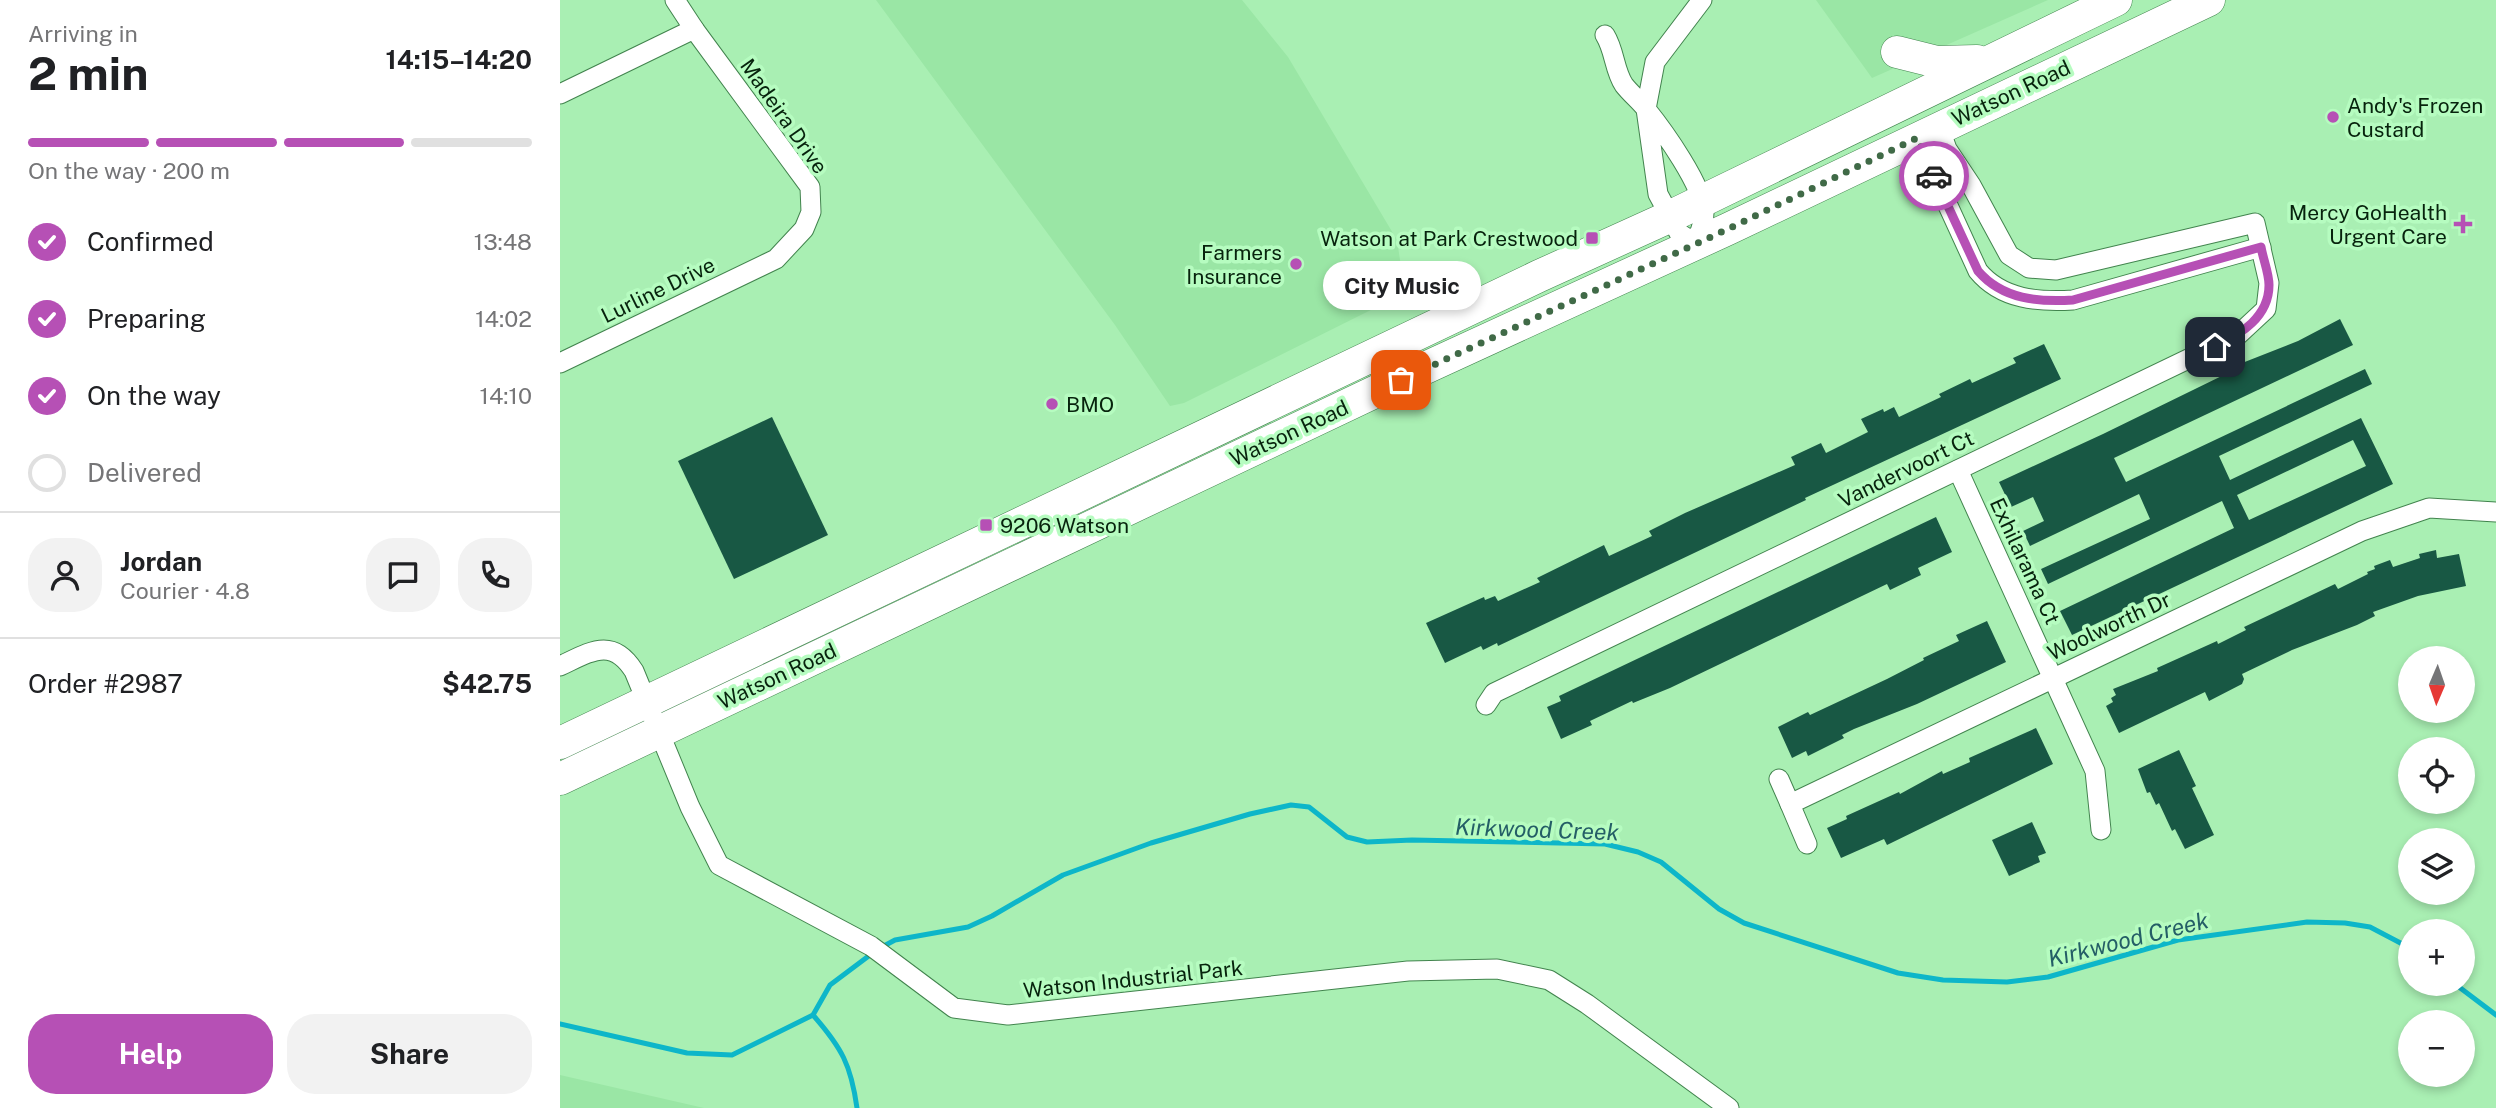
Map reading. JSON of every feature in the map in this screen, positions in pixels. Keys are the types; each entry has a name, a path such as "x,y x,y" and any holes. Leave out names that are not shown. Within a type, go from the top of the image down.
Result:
{"main road":[{"name":"Watson Road","path":"560,743 1669,217 2116,0"},
{"name":"Watson Road","path":"560,779 2209,0"},
{"path":"1897,51 1937,62 1989,61"}],"street":[{"name":"Madeira Drive","path":"675,0 810,187 811,212 804,229 775,259"},
{"path":"1605,35 1612,44 1617,73 1646,109 1692,177 1703,200 1705,215 1696,244 1679,233 1658,194 1646,109 1655,62 1702,0"},
{"path":"560,94 694,29"},
{"path":"1928,133 1978,271 1986,280 2010,294 2041,302 2073,300 2261,247"},
{"name":"Vandervoort Ct","path":"1486,705 1494,693 2238,335 2266,309 2269,283 2255,223 2056,270 2029,268 2010,255 1947,149 1928,133"},
{"name":"Lurline Drive","path":"560,363 775,259"},
{"name":"Exhilarama Ct","path":"1958,470 2095,771 2101,830"},
{"name":"Woolworth Dr","path":"1790,804 2362,531 2429,508 2496,512"},
{"name":"Watson Industrial Park","path":"560,666 596,650 613,650 629,663 690,807 719,865 879,952 954,1008 1008,1015 1408,971 1497,969 1549,980 1587,1004 1729,1108"},
{"path":"1779,779 1807,844"}],"shaded area":[{"path":"876,0 1242,0 1288,57 1397,240 1405,293 1184,403 1170,406 1115,325"},
{"path":"1816,0 2048,0 1872,78"},
{"path":"560,1075 704,1108 560,1108"}],"building":[{"path":"2340,319 2353,345 2114,458 2126,482 2365,369 2372,384 2219,456 2230,480 2361,418 2393,484 2072,635 2060,611 2234,528 2222,501 2048,584 2041,569 2150,519 2139,494 2030,546 2023,531 2044,521 2033,497 2011,507 1999,482 2238,368 2237,365 2298,341","holes":["2353,440 2366,466 2249,520 2237,495"]},
{"path":"2044,344 2061,379 1805,498 1806,500 1498,646 1497,643 1483,650 1481,646 1445,663 1426,623 1484,597 1485,600 1495,596 1498,601 1540,582 1537,578 1604,545 1609,556 1652,536 1649,531 1685,513 1795,465 1791,457 1821,443 1826,453 1868,432 1861,419 1894,407 1899,417 1941,397 1939,394 1970,379 1972,383 2016,363 2013,358"},
{"path":"772,417 828,535 734,579 678,461"},
{"path":"1936,517 1952,552 1918,568 1921,575 1890,590 1887,584 1670,688 1633,703 1632,701 1590,721 1592,725 1561,739 1547,707 1561,701 1559,696"},
{"path":"2436,550 2437,558 2459,554 2466,586 2418,596 2373,612 2375,616 2357,625 2292,650 2242,674 2242,684 2209,701 2205,692 2119,733 2106,706 2113,702 2111,698 2116,695 2113,689 2158,671 2157,668 2217,641 2218,644 2246,630 2244,627 2335,584 2338,589 2368,574 2367,572 2375,569 2374,566 2390,560 2393,567 2420,558 2419,554"},
{"path":"1987,621 2006,662 1917,704 1854,729 1842,735 1844,738 1808,756 1806,751 1792,758 1778,727 1887,679 1959,641 1956,635"},
{"path":"2036,728 2053,764 1887,845 1884,839 1841,858 1827,828 1847,819 1846,816 1899,792 1900,794 1942,771 1943,774 1970,762 1969,758"},
{"path":"2179,750 2196,786 2192,788 2214,835 2185,849 2175,829 2172,831 2159,803 2156,805 2150,792 2147,793 2138,769"},
{"path":"2032,822 2046,853 2038,856 2040,862 2009,876 1992,840"}],"waterway":[{"name":"Kirkwood Creek","path":"882,947 895,940 968,927 1063,875 1151,843 1291,805 1309,807 1347,837 1367,842 1412,840 1605,844 1638,852 1661,862 1719,909 1744,923 1898,973 1943,980 2007,982 2048,977 2178,940 2307,922 2370,927 2398,942"},
{"name":"Kirkwood Creek","path":"813,1015 830,985 874,952"},
{"name":"Kirkwood Creek","path":"2471,996 2496,1015"},
{"path":"560,1024 687,1053 732,1055 813,1015 844,1058 852,1080 857,1108"}],"way so far":[{"path":"1401,380 1728,229 1917,138 1934,176"}],"place":[{"name":"Andy's Frozen Custard","path":"2333,117"},
{"name":"Mercy GoHealth Urgent Care","path":"2463,224"},
{"name":"Watson at Park Crestwood","path":"1592,238"},
{"name":"Farmers Insurance","path":"1296,264"},
{"name":"City Music","path":"1401,380"},
{"name":"BMO","path":"1052,404"},
{"name":"9206 Watson","path":"986,525"}],"route":[{"path":"1934,176 1978,271 1986,280 2010,294 2041,302 2073,300 2261,247 2269,283 2266,309 2238,335 2215,347"}]}
